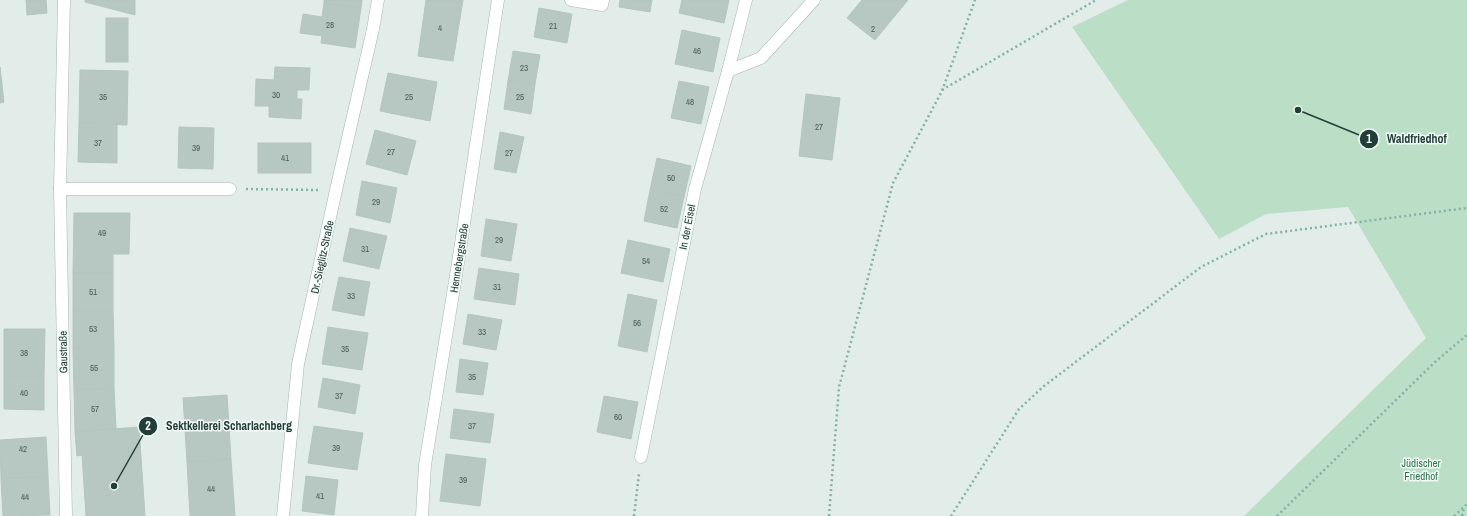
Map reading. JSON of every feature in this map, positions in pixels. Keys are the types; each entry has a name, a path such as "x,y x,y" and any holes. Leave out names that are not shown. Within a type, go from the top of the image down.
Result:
{"street":[{"name":"Gaustraße","path":"64,0 60,188 66,516"},
{"name":"Dr.-Sieglitz-Straße","path":"283,516 298,364 336,190 374,29 378,0"},
{"name":"Hennebergstraße","path":"422,516 425,465 458,263 498,0"},
{"path":"571,0 602,5 603,0"},
{"name":"In der Eisel","path":"641,458 695,188 728,71 746,0"},
{"path":"728,71 761,58 814,0"},
{"path":"60,188 230,188"}],"path":[{"path":"830,516 839,387 893,183 942,91 974,0"},
{"path":"942,91 1096,0"},
{"path":"230,188 336,190"},
{"path":"951,516 1019,409 1044,386 1201,267 1266,234 1467,208"},
{"path":"1277,516 1435,362 1467,335"},
{"path":"634,516 641,458"},
{"path":"1454,516 1466,505"},
{"path":"1462,516 1466,505"}],"green space":[{"name":"Jüdischer Friedhof","path":"1128,0 1467,0 1467,516 1244,516 1426,338 1348,207 1266,214 1219,239 1072,27"}],"building":[{"path":"26,0 46,0 47,13 27,15"},
{"path":"85,0 135,0 135,15 85,2"},
{"path":"324,0 362,0 361,8 324,3"},
{"path":"426,0 463,0 453,61 418,56"},
{"path":"620,0 652,0 650,12 619,7"},
{"path":"682,0 729,0 724,23 679,13"},
{"path":"862,0 908,0 875,40 847,18"},
{"path":"324,3 361,8 355,48 321,43 322,36 300,33 303,14 322,17"},
{"path":"539,8 572,14 567,43 534,37"},
{"path":"106,18 128,18 128,62 106,62"},
{"path":"682,30 720,38 713,72 675,64"},
{"path":"513,51 540,55 535,84 508,81"},
{"path":"0,67 4,102 0,103"},
{"path":"275,67 310,68 309,90 297,90 297,99 302,99 301,119 269,117 269,106 255,106 256,79 274,80"},
{"path":"80,70 128,71 127,125 79,123"},
{"path":"388,73 437,82 430,121 380,111"},
{"path":"508,81 535,84 531,114 504,109"},
{"path":"679,81 709,87 701,124 671,118"},
{"path":"806,94 840,98 832,160 799,156"},
{"path":"79,123 117,124 117,163 78,162"},
{"path":"179,127 214,128 213,169 178,168"},
{"path":"375,130 416,141 407,175 366,164"},
{"path":"500,132 524,137 516,173 494,169"},
{"path":"258,143 311,143 311,173 258,173"},
{"path":"657,158 691,166 684,197 650,190"},
{"path":"362,181 397,188 390,223 356,215"},
{"path":"650,190 684,197 677,228 644,221"},
{"path":"74,213 130,213 129,254 113,254 113,273 73,273"},
{"path":"486,219 517,224 511,261 481,256"},
{"path":"350,228 387,236 379,269 343,261"},
{"path":"628,240 670,249 663,282 621,273"},
{"path":"479,268 519,274 515,305 474,299"},
{"path":"73,273 113,273 113,310 73,310"},
{"path":"339,277 370,282 364,316 332,310"},
{"path":"628,294 657,300 647,352 618,346"},
{"path":"73,310 113,310 114,348 73,348"},
{"path":"468,314 502,320 496,350 463,344"},
{"path":"328,327 368,333 362,370 322,364"},
{"path":"4,329 45,329 44,377 4,377"},
{"path":"73,348 114,348 114,388 74,390"},
{"path":"460,359 488,363 483,395 456,392"},
{"path":"4,377 44,377 44,410 4,409"},
{"path":"323,378 360,385 355,414 318,407"},
{"path":"114,388 116,429 75,432 74,390"},
{"path":"227,395 231,459 187,462 183,398"},
{"path":"604,396 638,402 631,439 597,432"},
{"path":"454,409 494,414 490,443 450,438"},
{"path":"314,426 363,433 357,470 308,463"},
{"path":"139,427 145,516 86,516 82,455 77,456 75,432"},
{"path":"46,437 48,476 1,479 0,440"},
{"path":"446,454 486,459 480,506 440,501"},
{"path":"231,459 235,516 190,516 187,462"},
{"path":"48,476 50,515 3,516 1,479"},
{"path":"306,476 338,480 334,515 302,511"}],"place":[{"name":"Waldfriedhof","path":"1298,110"},
{"name":"Sektkellerei Scharlachberg","path":"114,486"}]}
